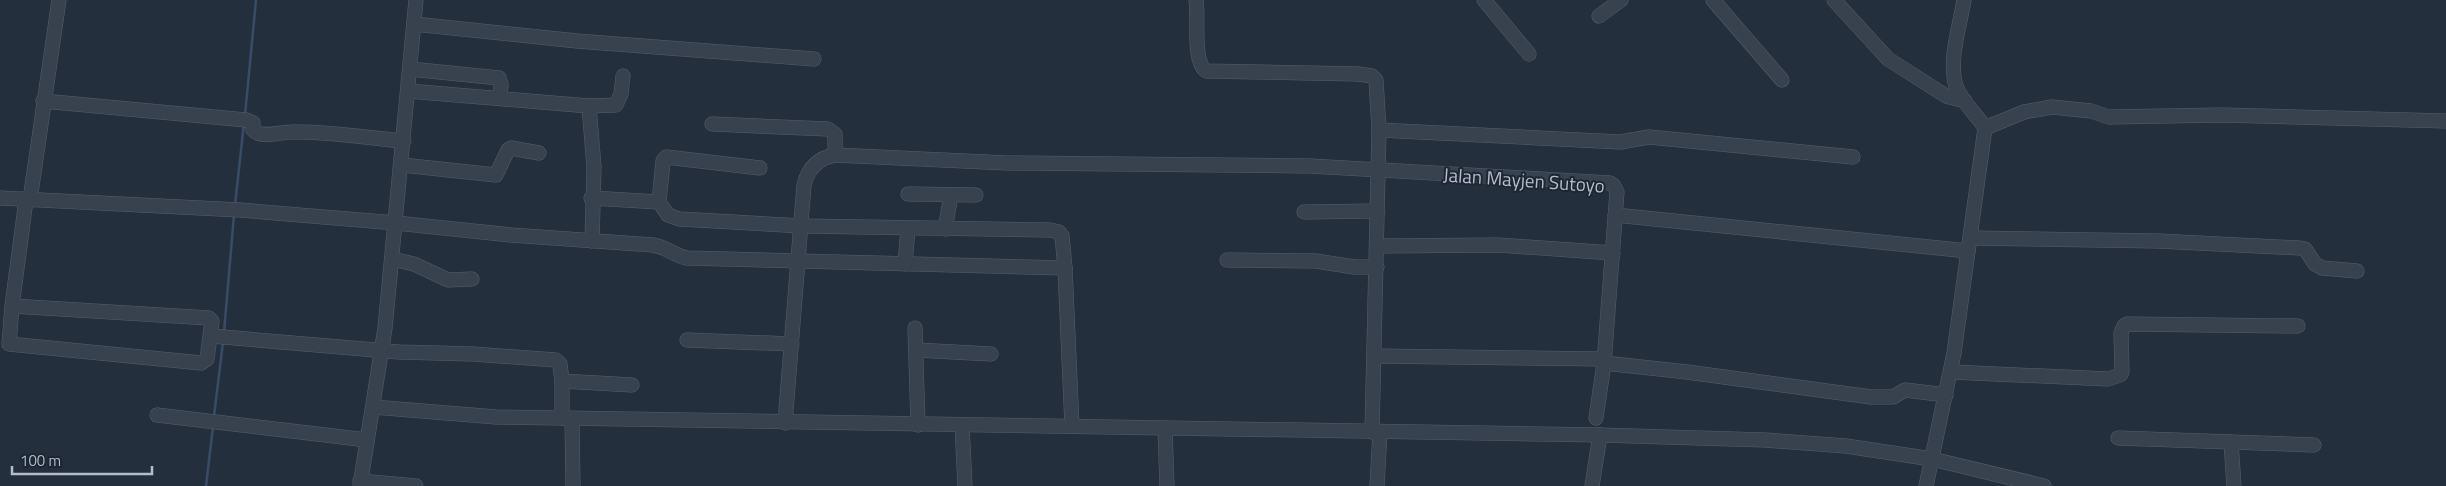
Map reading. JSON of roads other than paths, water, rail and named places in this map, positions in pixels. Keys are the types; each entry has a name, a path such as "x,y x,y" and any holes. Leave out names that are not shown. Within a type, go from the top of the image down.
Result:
{"street":[{"path":"59,0 12,306 8,338 11,345 201,363 207,359 219,337"},
{"path":"416,0 392,259 381,350 360,484 416,486"},
{"path":"1196,0 1198,56 1203,69 1210,71 1372,76 1376,80 1379,130 1378,267 1374,356 1377,486"},
{"path":"1484,0 1529,54"},
{"path":"1599,16 1621,0"},
{"path":"1713,0 1782,80"},
{"path":"1834,0 1888,59 1946,96 1966,101"},
{"path":"1926,486 1951,372 1985,128 1956,87 1954,67 1964,0"},
{"path":"414,24 577,41 814,59"},
{"path":"410,69 499,78 501,84 500,98"},
{"path":"408,91 589,106 616,105 621,94 623,76"},
{"path":"43,101 244,120 253,123 253,130 257,133 274,135 299,132 404,141"},
{"path":"589,106 594,166 591,198 592,241"},
{"path":"1985,128 2024,112 2052,107 2091,111 2109,117 2223,115 2446,121"},
{"path":"712,124 828,129 835,134 835,155 821,160 806,175 785,423"},
{"path":"1379,130 1620,142 1649,137 1853,157"},
{"path":"402,165 496,175 508,150 511,148 539,153"},
{"name":"Jalan Mayjen Sutoyo","path":"835,155 1007,163 1310,166 1610,184 1614,186 1617,192 1616,215 1592,486"},
{"path":"760,168 666,157 663,160 659,202 668,215 679,219 802,226 1054,230 1062,236 1072,426"},
{"path":"908,194 976,195"},
{"path":"945,229 951,195"},
{"path":"0,198 29,197 234,210 396,223 511,235 661,246 680,257 688,258 1065,268"},
{"path":"591,198 659,202"},
{"path":"1304,212 1378,211"},
{"path":"1616,215 1969,245 2158,241 2300,248 2305,249 2315,264 2322,268 2357,271"},
{"path":"905,264 908,228"},
{"path":"1378,246 1499,245 1613,253"},
{"path":"392,259 414,264 448,280 472,280"},
{"path":"1227,260 1316,261 1354,267 1378,267"},
{"path":"12,306 210,318 219,337"},
{"path":"1951,372 2108,379 2120,375 2122,372 2121,333 2127,324 2298,326"},
{"path":"916,328 918,425"},
{"path":"219,337 381,350 556,360 560,364 573,486"},
{"path":"687,340 792,344"},
{"path":"916,350 991,354"},
{"path":"1374,356 1604,361 1871,397 1889,398 1905,390 1946,395"},
{"path":"562,381 632,385"},
{"path":"372,407 487,416 785,423 1376,432 1596,427 1846,446 1932,459 2044,486"},
{"path":"157,415 367,440"},
{"path":"962,425 964,486"},
{"path":"1165,428 1167,486"},
{"path":"2118,438 2314,446"},
{"path":"2232,442 2234,486"}],"waterway":[{"path":"245,115 256,0"},
{"path":"235,205 244,123"},
{"path":"224,332 234,215"},
{"path":"214,416 223,342"},
{"path":"206,486 213,427"}]}
